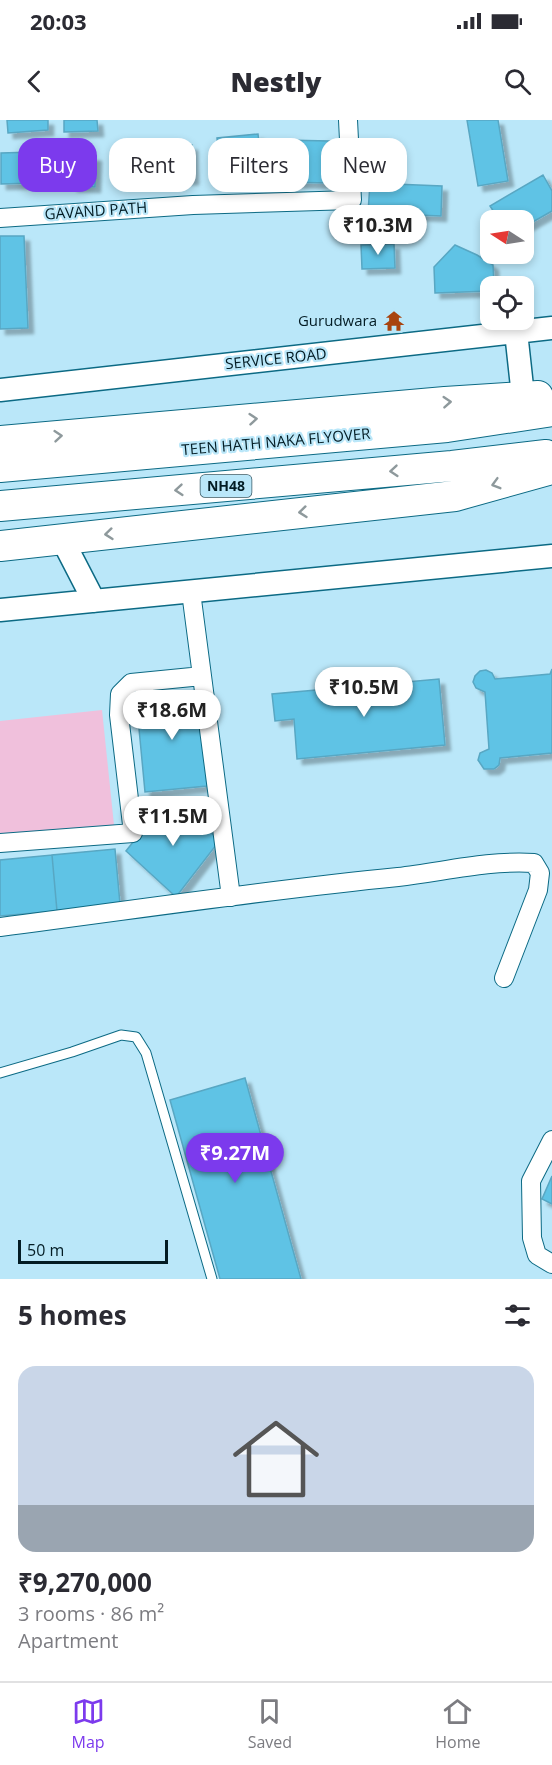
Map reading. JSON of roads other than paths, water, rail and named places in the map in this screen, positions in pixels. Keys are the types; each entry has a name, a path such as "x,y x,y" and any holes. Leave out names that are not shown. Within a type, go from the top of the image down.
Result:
{"highway":[{"path":"0,441 523,396 552,396"},
{"name":"TEEN HATH NAKA FLYOVER","path":"0,467 447,427 552,411"},
{"name":"NH48","path":"0,506 552,455"},
{"path":"0,546 455,496 552,469"}],"street":[{"name":"GAVAND PATH","path":"0,218 193,205 352,200 348,120"},
{"name":"SERVICE ROAD","path":"0,390 552,328"},
{"path":"516,332 523,396"},
{"path":"62,539 94,601"},
{"path":"0,610 552,556"},
{"path":"191,592 231,897"},
{"path":"0,843 133,833 119,715 120,694 131,683 202,676"},
{"path":"0,927 231,897 283,888 409,876 508,861 534,863 540,873 538,890 504,978"},
{"path":"552,1140 531,1181 532,1238 537,1255 552,1264"}],"lane":[{"path":"0,1073 121,1035 136,1037 146,1053 212,1279"}],"place":[{"name":"Gurudwara","path":"394,321"}]}
